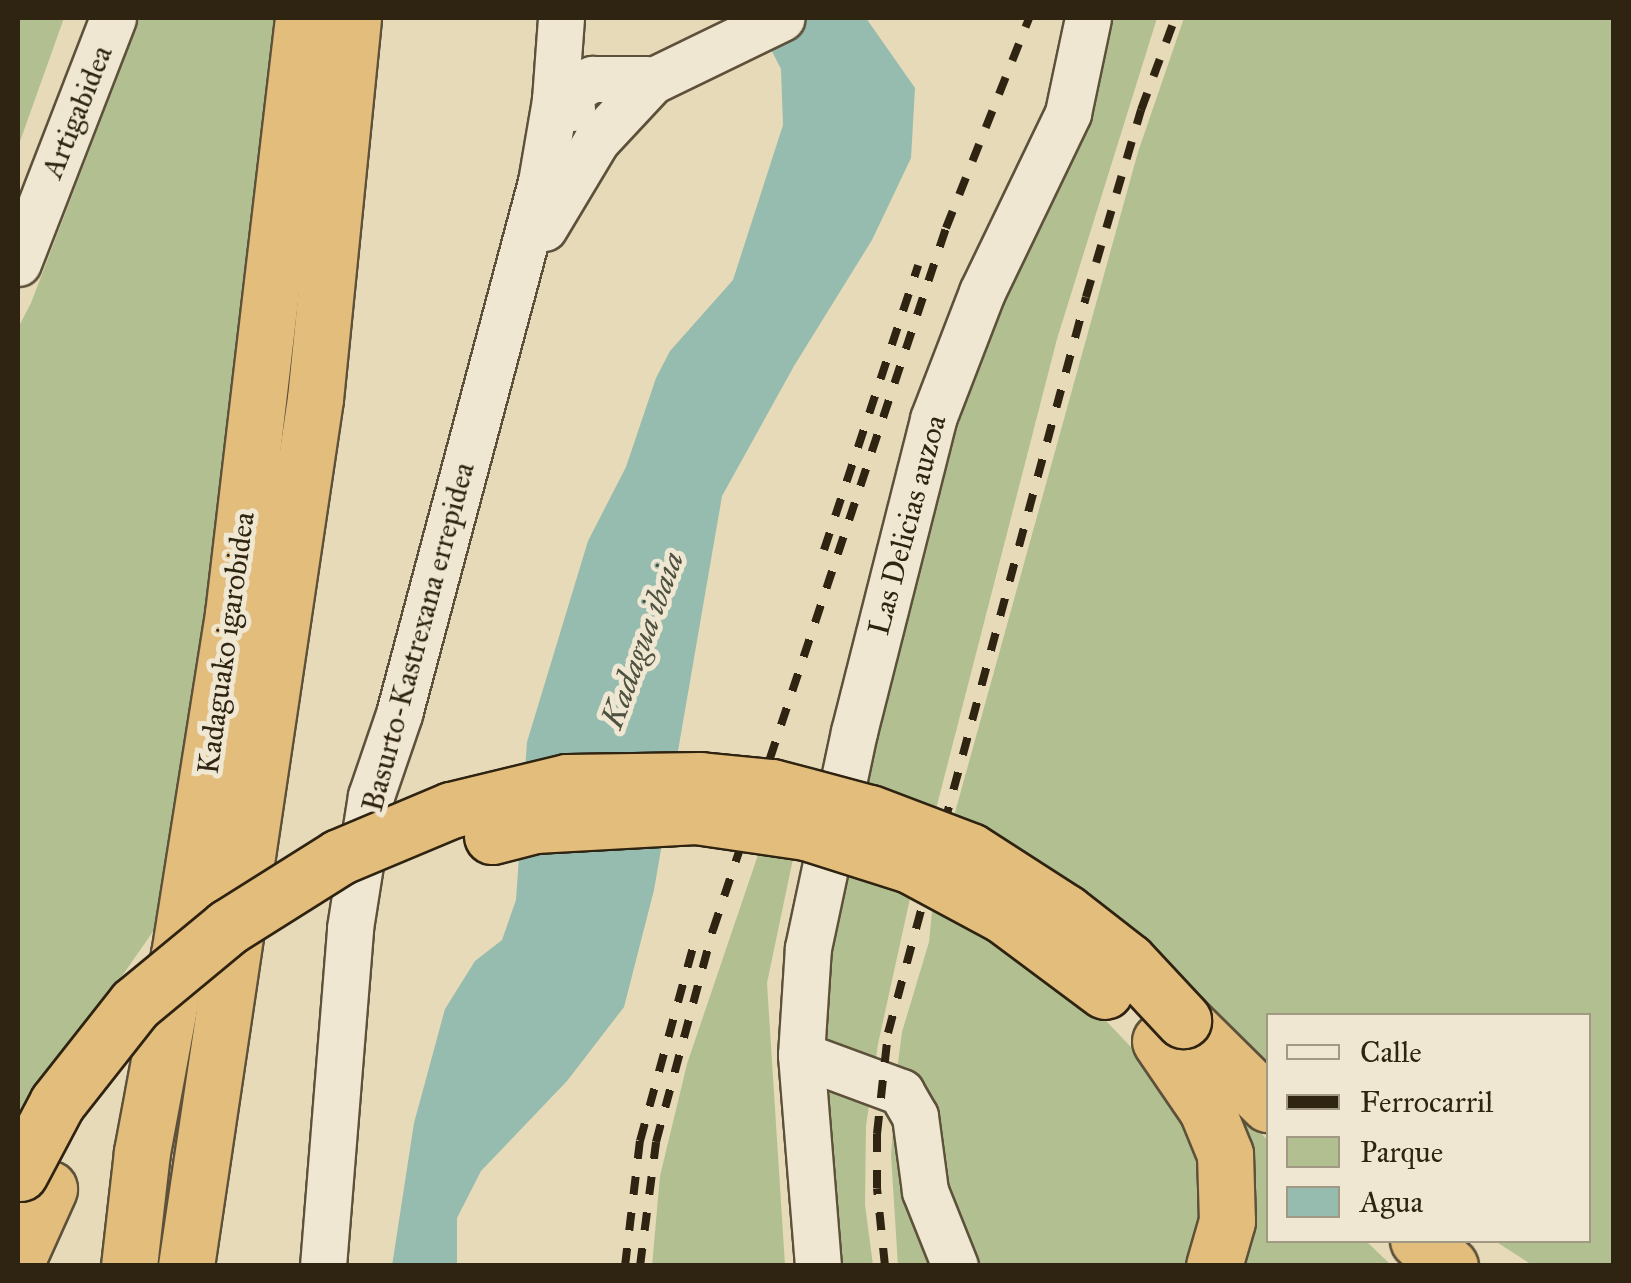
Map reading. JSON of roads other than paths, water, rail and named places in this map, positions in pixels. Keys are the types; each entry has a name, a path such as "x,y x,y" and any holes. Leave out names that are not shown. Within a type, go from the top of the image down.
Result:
{"highway":[{"name":"Kadaguako igarobidea","path":"129,1266 142,1152 179,955 233,614 303,18"},
{"name":"Kadaguako igarobidea","path":"186,1266 315,399 353,18"},
{"path":"18,1258 29,1180 142,1050 203,990 260,944 374,876 458,845 535,825 696,816 806,832 910,865 1004,916 1172,1031 1266,1102"},
{"path":"1172,1031 1225,1154 1221,1243"},
{"path":"1422,1243 1450,1266"}],"street":[{"name":"Artigabidea","path":"18,263 113,18"},
{"name":"Basurto-Kastrexana errepidea","path":"322,1266 350,928 371,796 398,714 541,182 555,100 561,18"},
{"path":"574,18 600,52 642,89"},
{"path":"509,295 568,182 642,89 782,18"},
{"name":"Las Delicias auzoa","path":"818,1266 801,1055 808,948 854,732 933,419 982,292 1068,113 1088,18"},
{"path":"555,100 592,78 642,89"},
{"path":"801,1055 901,1092 915,1116 925,1192 955,1266"}],"water":[{"name":"Kadagua ibaia","path":"755,18 866,18 915,88 911,158 872,240 794,366 722,496 654,890 624,1007 567,1081 481,1171 457,1218 457,1265 392,1266 414,1123 445,1009 475,961 502,940 516,900 527,742 588,541 626,467 656,378 670,351 733,280 783,125 781,69"}],"railway":[{"path":"640,1266 656,1142 713,930 946,228 1029,18"},
{"path":"885,1266 877,1188 877,1134 888,1033 1086,297 1141,110 1175,18"},
{"path":"824,550 918,265"},
{"path":"625,1266 640,1141 694,944"}]}
